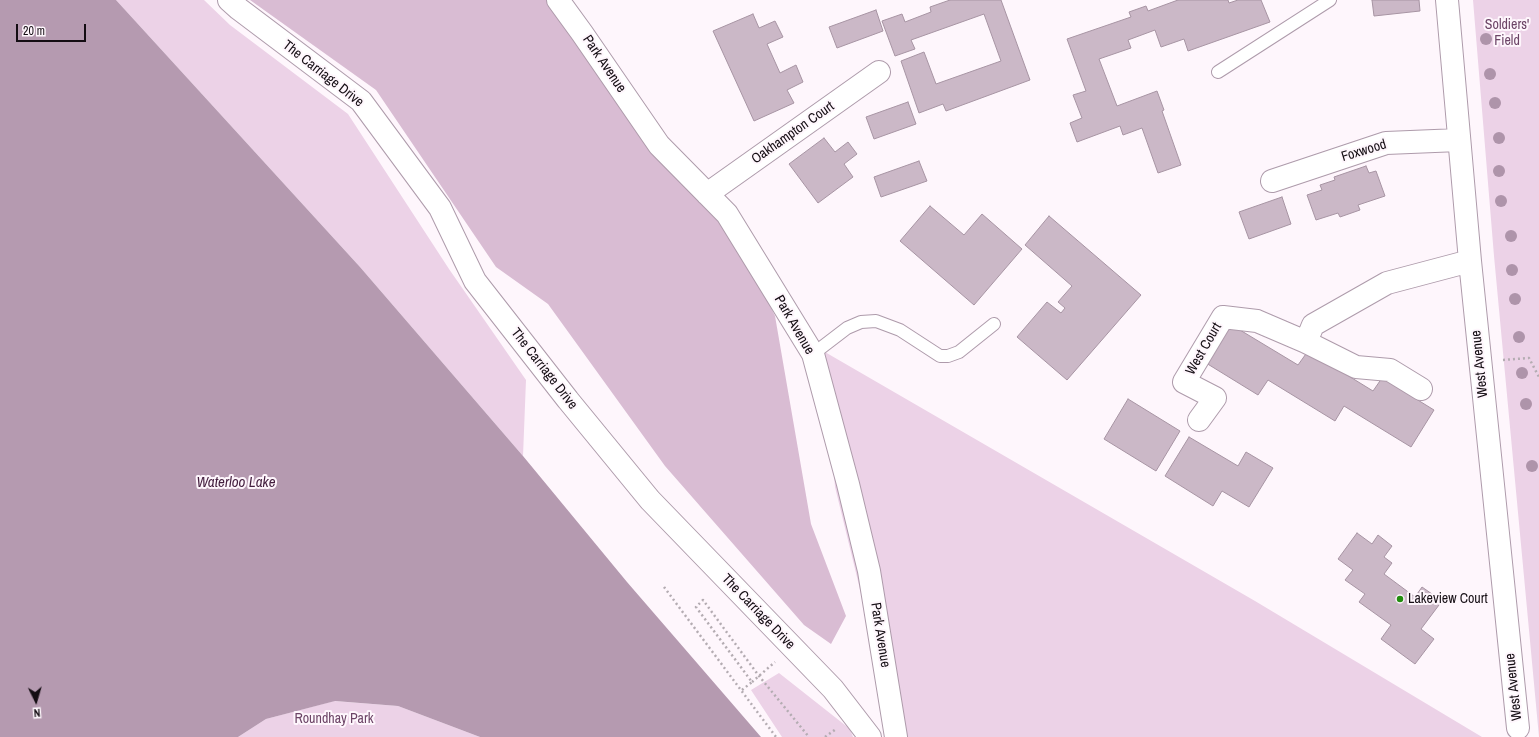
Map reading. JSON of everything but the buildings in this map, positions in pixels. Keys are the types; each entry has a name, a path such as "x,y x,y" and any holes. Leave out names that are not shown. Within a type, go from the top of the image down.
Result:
{"street":[{"name":"The Carriage Drive","path":"230,0 238,9 361,101 440,208 475,281 568,400 650,500 833,689 870,737"},
{"name":"Park Avenue","path":"558,0 659,145 727,214 813,354 848,484 869,571 896,737"},
{"name":"West Avenue","path":"1448,0 1470,261 1518,728"},
{"name":"Oakhampton Court","path":"707,194 879,72"},
{"name":"Foxwood","path":"1272,181 1386,143 1459,140"},
{"path":"1306,342 1313,325 1387,283 1470,261"},
{"name":"West Court","path":"1199,420 1214,398 1184,382 1223,317 1257,321 1306,342 1356,367 1390,370 1421,389"}],"lane":[{"path":"1218,72 1330,0"},
{"path":"813,354 847,328 862,322 876,321 900,330 940,356 948,356 959,352 994,324"}],"path":[{"path":"1480,362 1529,358 1539,377"},
{"path":"664,587 776,737"},
{"path":"752,682 696,607 703,600 759,676 809,737"},
{"path":"742,690 790,646"}],"green space":[{"path":"116,0 204,0 230,25 348,114 449,269 526,380 523,456 360,267"},
{"name":"Soldiers' Field","path":"1473,0 1539,0 1539,737 1494,256"},
{"path":"818,348 1255,601 1482,737 896,737 835,487 829,409"},
{"path":"779,673 850,729 853,737 782,737 751,690"},
{"name":"Roundhay Park","path":"334,701 398,706 480,737 238,737 266,719"}],"shaded area":[{"path":"250,0 558,0 727,214 775,316 811,524 846,616 831,644 804,625 665,466 548,304 496,267 376,90"}],"water":[{"name":"Waterloo Lake","path":"0,0 116,0 360,267 523,456 627,582 761,737 480,737 398,706 335,701 266,719 238,737 0,737"}],"place":[{"name":"Lakeview Court","path":"1400,599"}]}
